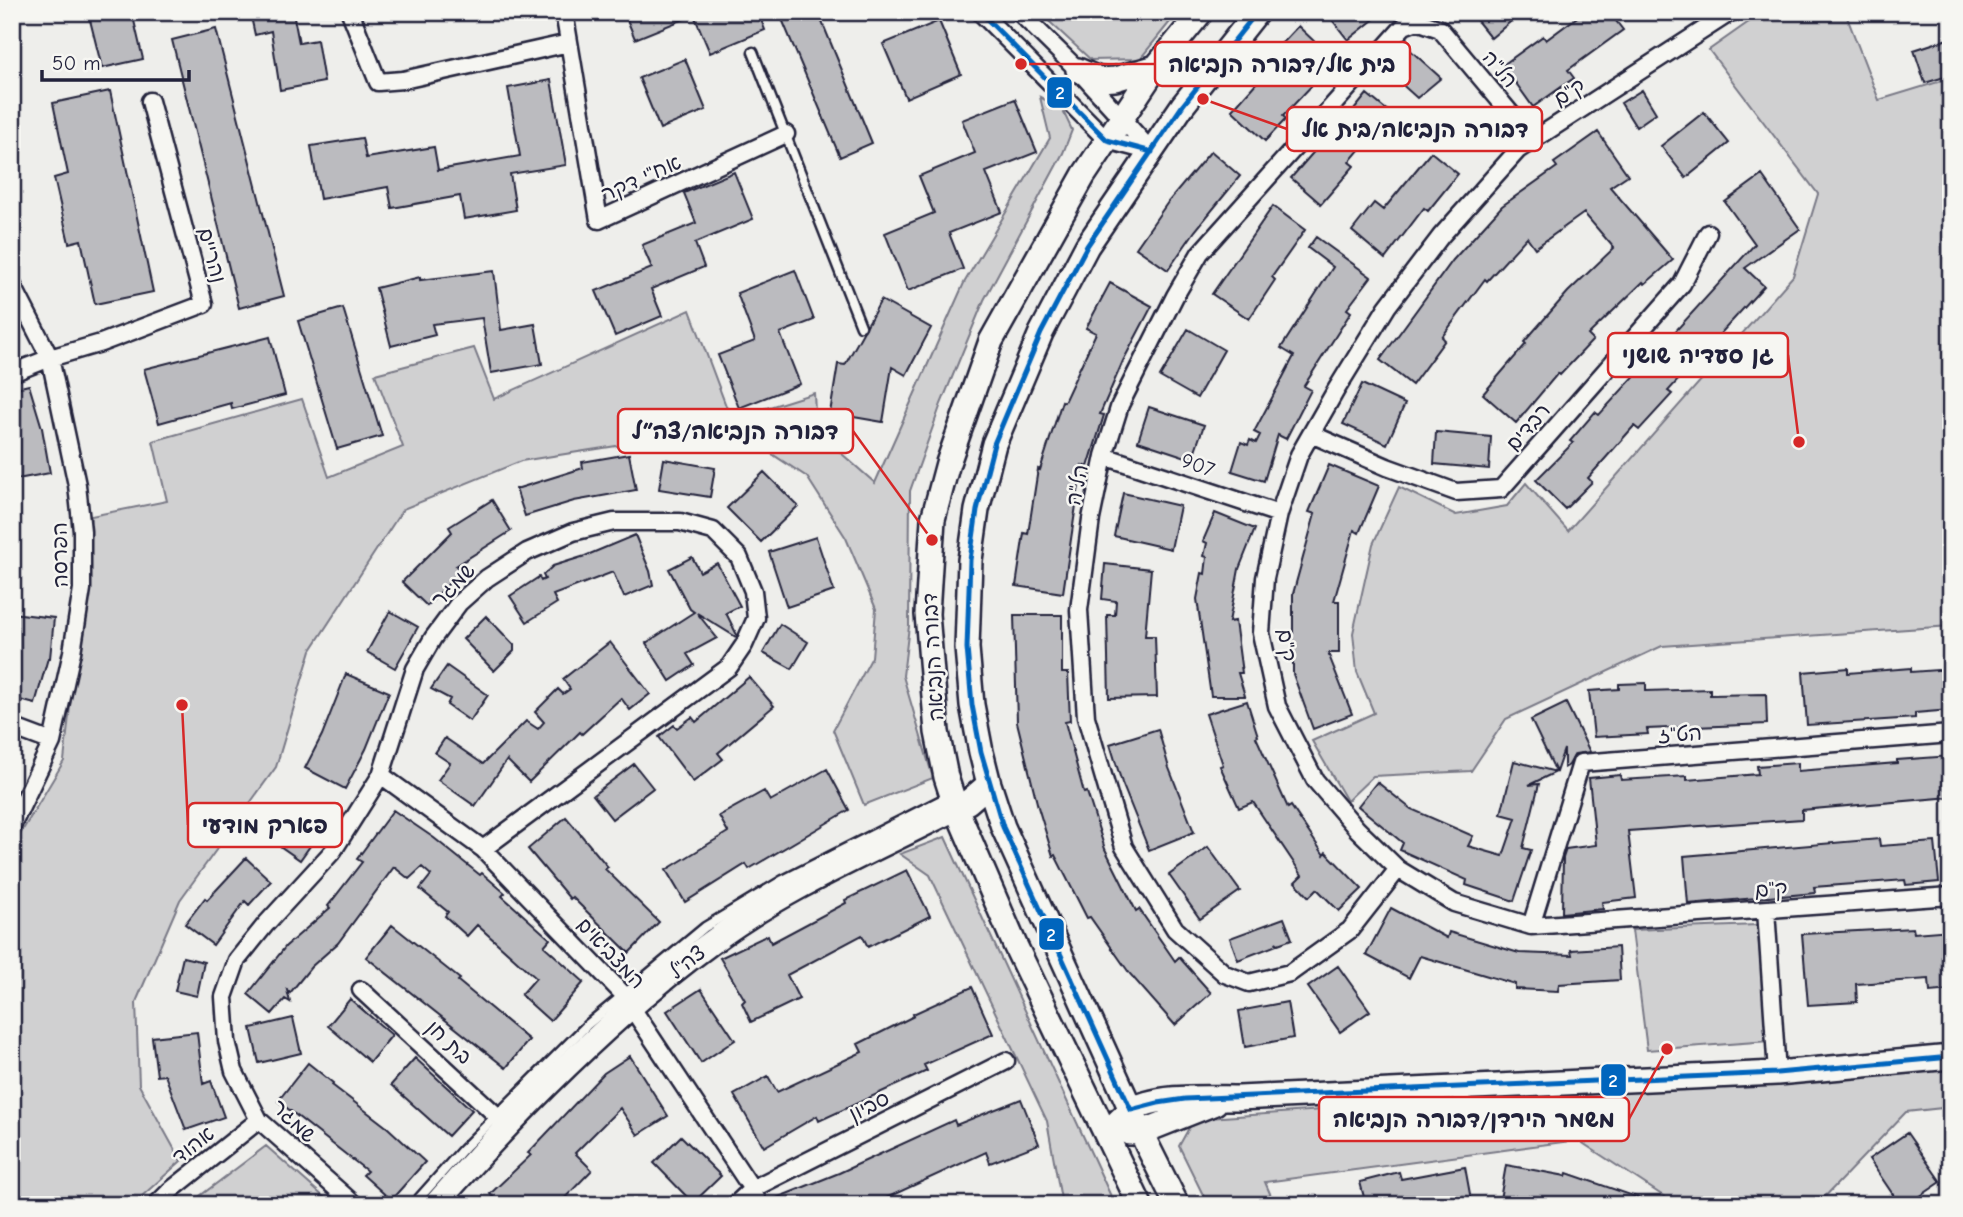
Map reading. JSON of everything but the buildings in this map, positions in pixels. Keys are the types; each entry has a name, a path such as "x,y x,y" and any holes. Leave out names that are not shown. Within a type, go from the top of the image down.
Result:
{"street":[{"path":"350,12 378,82 403,80 569,43"},
{"name":"אח\"י דקר","path":"564,12 599,220 786,134"},
{"path":"980,12 1107,140 1152,152"},
{"path":"1019,12 1124,118 1152,152"},
{"name":"דבורה הנביאה","path":"1140,1205 1015,945 954,801 937,732 927,614 933,519 948,463 991,341 1084,175 1156,67 1201,12"},
{"name":"דבורה הנביאה","path":"1177,1205 1003,827 989,784 972,705 967,648 970,559 978,510 994,444 1041,333 1087,246 1183,104 1257,12"},
{"name":"ק\"ם","path":"1731,12 1518,150 1433,246 1387,307 1299,455 1279,514 1265,578 1261,633 1277,706 1315,780 1357,829 1398,869 1454,903 1531,926 1951,896"},
{"name":"הל\"ה","path":"1398,869 1349,930 1290,973 1249,983 1225,974 1175,929 1124,847 1086,717 1079,610 1091,519 1104,456 1120,405 1200,253 1404,26 1417,21 1440,29 1533,140"},
{"path":"1078,70 1101,80 1115,79 1156,67"},
{"name":"נהריים","path":"12,373 204,304 150,102"},
{"name":"רבדים","path":"1311,434 1387,467 1456,492 1501,489 1682,284 1708,233"},
{"name":"הפרסה","path":"12,284 50,358 77,485 82,531 82,589 72,652 52,742 12,826"},
{"name":"907","path":"1104,456 1279,514"},
{"name":"שמגר","path":"355,1205 259,1121 233,1071 227,1041 224,997 237,960 332,850 381,775 415,669 433,638 459,603 487,578 527,552 573,532 614,522 680,522 713,531 739,557 753,591 756,618 744,645 729,667 484,849"},
{"path":"12,727 52,742"},
{"name":"הט\"ז","path":"1531,926 1581,763 1951,734"},
{"name":"המצביאים","path":"381,775 484,849 627,1000 755,1197"},
{"name":"צה\"ל","path":"435,1205 503,1121 600,1035 627,1000 712,941 793,891 954,801 974,797 989,784"},
{"path":"1766,910 1777,1073"},
{"name":"בת חן","path":"361,990 503,1121"},
{"path":"1106,1133 1131,1110 1157,1101 1184,1098 1239,1098 1777,1073 1951,1057"},
{"name":"סביון","path":"735,1205 755,1197 1006,1061"},
{"path":"1106,1133 1142,1132 1214,1104 1239,1098"},
{"name":"אהוד","path":"156,1205 259,1121"}],"lane":[{"path":"753,52 861,326"},
{"name":"צה\"ל","path":"413,1205 463,1149 503,1121"}],"shaded area":[{"path":"1039,12 1115,12 1125,20 1132,12 1178,12 1140,59 1091,60"},
{"path":"1763,12 1845,12 1879,100 1951,78 1951,626 1662,646 1506,719 1471,771 1373,776 1347,801 1312,741 1374,713 1357,672 1353,633 1373,544 1399,487 1456,515 1507,506 1526,483 1568,531 1793,276 1818,194 1709,50"},
{"path":"1040,97 1062,109 1072,130 1063,153 984,300 941,404 910,491 909,626 903,676 933,778 864,805 833,730 872,657 876,609 846,538 807,477 749,439 706,438 728,420 814,393 816,431 875,483 964,283 1050,138"},
{"path":"690,310 729,414 705,432 521,461 403,509 311,650 276,767 180,900 136,1002 139,1085 181,1161 132,1205 12,1205 12,848 64,761 91,516 167,501 153,441 302,399 329,477 403,447 375,374 474,348 494,399"},
{"path":"945,837 1115,1205 1062,1205 1047,1121 930,875 900,854"},
{"path":"1757,925 1769,1041 1647,1050 1632,930"},
{"path":"1951,1066 1951,1107 1906,1112 1817,1205 1677,1205 1578,1140 1265,1182 1275,1205 1208,1205 1179,1146 1194,1119"},
{"path":"266,1146 333,1205 188,1205"}],"transit line":[{"name":"2","path":"980,12 1107,140 1152,152"},
{"name":"2","path":"1257,12 1183,105 1087,246 1041,333 994,444 977,510 970,560 967,648 972,705 981,752 1003,827 1131,1110 1185,1099 1777,1073 1951,1057"}],"place":[{"name":"בית אל/דבורה הנביאה","path":"1021,64"},
{"name":"דבורה הנביאה/בית אל","path":"1203,99"},
{"name":"גן סעדיה שושני","path":"1799,442"},
{"name":"דבורה הנביאה/צה״ל","path":"932,540"},
{"name":"פארק מודעי","path":"182,705"},
{"name":"משמר הירדן/דבורה הנביאה","path":"1667,1049"}]}
